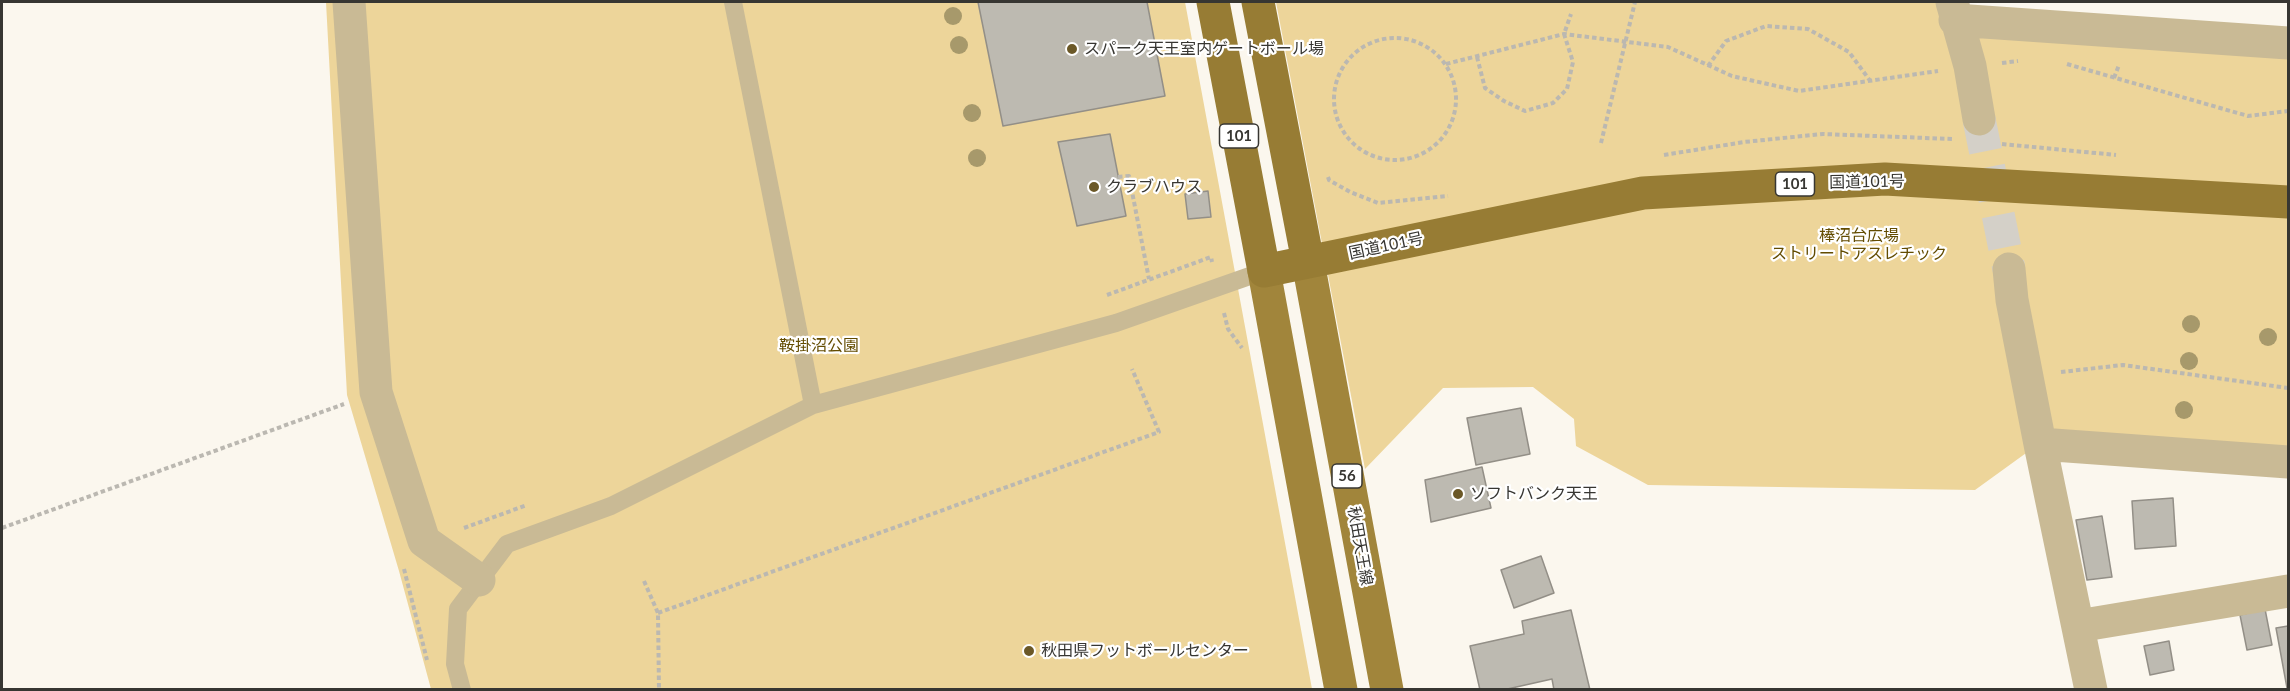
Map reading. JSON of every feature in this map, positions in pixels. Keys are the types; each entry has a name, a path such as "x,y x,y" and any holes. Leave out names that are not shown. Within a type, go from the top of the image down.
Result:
{"highway":[{"name":"101","path":"1213,2 1264,271"},
{"name":"101","path":"1258,2 1308,262"},
{"name":"国道101号","path":"1264,271 1654,192 1885,179 2289,202"}],"main road":[{"name":"秋田天王線","path":"1308,262 1387,690"},
{"path":"1264,271 1341,690"}],"street":[{"path":"349,2 376,392 424,541 479,580"},
{"path":"1979,134 1970,66 1953,10 2289,43"},
{"path":"2009,269 2012,300 2040,444 2091,690"},
{"path":"2040,444 2289,462"},
{"path":"2078,626 2289,591"}],"lane":[{"path":"733,2 813,405"},
{"path":"462,690 455,664 458,609 507,544 611,506 813,405 1116,323 1264,271"}],"path":[{"path":"1601,143 1635,2"},
{"path":"1477,57 1485,88 1504,101 1525,111 1552,103 1567,89 1573,62 1564,34 1570,14"},
{"path":"1708,66 1726,41 1746,33 1766,26 1808,29 1849,52 1871,82"},
{"path":"1446,64 1564,34 1625,43 1668,46 1732,76 1799,91 2024,60"},
{"path":"1393,38 1413,40 1431,49 1446,64 1455,83 1457,103 1452,124 1441,141 1425,154 1405,160 1384,160 1365,153 1349,140 1338,124 1333,105 1335,85 1342,66 1356,51 1373,42 1393,38"},
{"path":"2056,61 2248,116 2289,111"},
{"path":"1655,157 1744,142 1823,134 1979,134 2122,156"},
{"path":"1326,170 1329,180 1350,192 1378,203 1455,195"},
{"path":"1118,177 1129,176 1149,279"},
{"path":"2027,375 2122,365 2289,388"},
{"path":"658,612 1159,432 1132,369"},
{"path":"2,528 376,392"},
{"path":"644,581 658,612 659,690"}],"green space":[{"name":"鞍掛沼公園","path":"326,2 1185,2 1312,689 431,689 347,395"},
{"name":"棒沼台広場 ストリートアスレチック","path":"1276,2 1950,2 1958,20 2288,46 2288,461 2040,443 1975,490 1648,485 1576,446 1574,419 1533,387 1443,388 1365,469"}],"building":[{"name":"スパーク天王室内ゲートボール場","path":"978,2 1147,2 1165,96 1003,126"},
{"name":"クラブハウス","path":"1110,134 1126,216 1077,226 1058,142"},
{"path":"1208,191 1211,217 1188,219 1185,194"},
{"path":"1521,408 1530,454 1476,465 1467,418"},
{"name":"ソフトバンク天王","path":"1482,467 1491,508 1431,522 1425,480"},
{"path":"2173,498 2176,546 2135,549 2132,501"},
{"path":"2102,516 2112,577 2087,580 2076,520"},
{"path":"1541,556 1554,593 1514,608 1501,570"},
{"path":"2265,609 2272,645 2247,650 2240,615"},
{"path":"1571,610 1590,690 1554,690 1552,679 1503,690 1480,690 1470,646 1524,634 1522,621"},
{"path":"2288,626 2288,688 2287,688 2276,628"},
{"path":"2169,641 2174,670 2150,675 2144,646"}],"tunnel":[{"path":"1979,119 2009,269"}],"place":[{"name":"スパーク天王室内ゲートボール場","path":"1072,49"},
{"name":"クラブハウス","path":"1094,187"},
{"name":"ソフトバンク天王","path":"1458,494"},
{"name":"秋田県フットボールセンター","path":"1029,651"}]}
